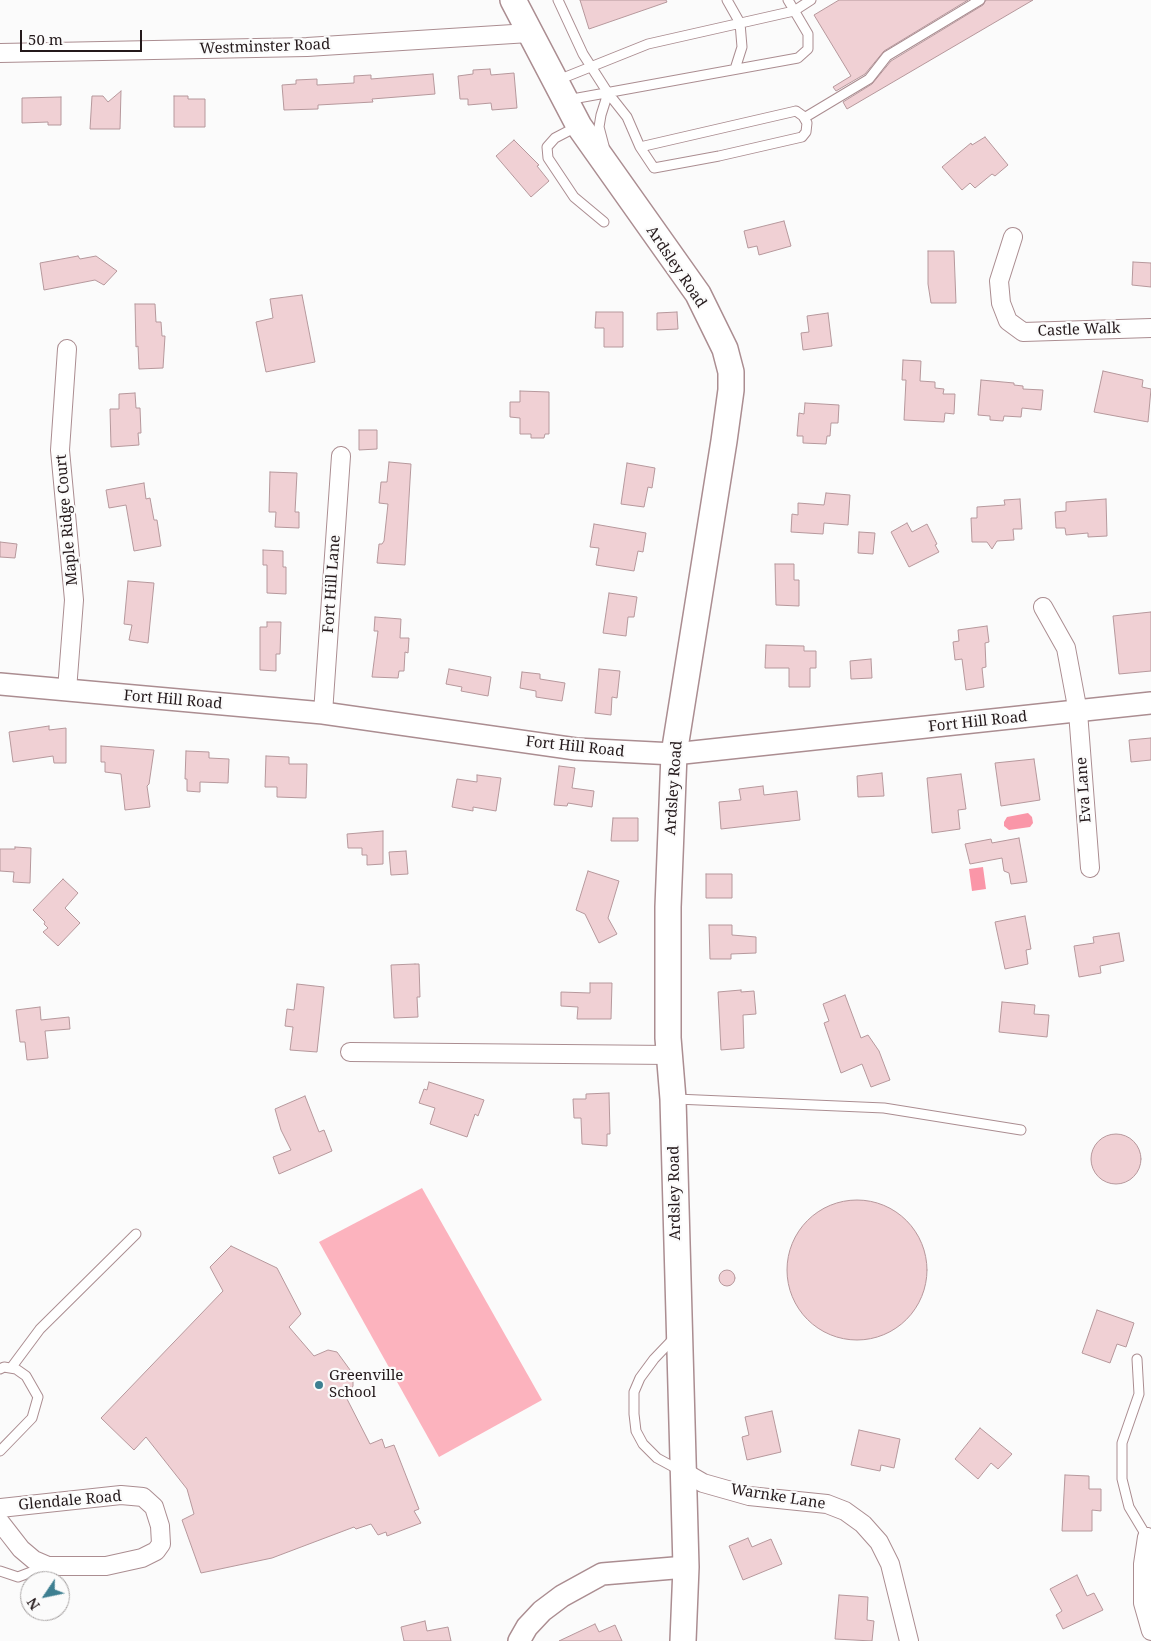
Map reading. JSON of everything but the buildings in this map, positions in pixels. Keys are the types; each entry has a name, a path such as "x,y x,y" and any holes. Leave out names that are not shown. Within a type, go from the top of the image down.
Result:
{"main road":[{"name":"Ardsley Road","path":"513,0 579,126 698,294 725,349 731,372 724,441 674,754 668,907 670,1055 673,1099 684,1472 686,1567 684,1641"}],"street":[{"name":"Westminster Road","path":"0,53 307,47 529,33"},
{"name":"Castle Walk","path":"1013,237 999,281 1001,303 1008,321 1023,332 1151,328"},
{"name":"Maple Ridge Court","path":"67,349 60,450 74,600 67,690"},
{"name":"Fort Hill Lane","path":"323,713 341,456"},
{"name":"Eva Lane","path":"1043,607 1066,648 1078,712 1090,868"},
{"name":"Fort Hill Road","path":"0,684 323,713 576,749 674,754 1151,703"},
{"path":"350,1052 670,1055"},
{"name":"Warnke Lane","path":"684,1472 703,1483 749,1496 827,1504 845,1511 863,1524 879,1542 890,1564 909,1641"},
{"name":"Glendale Road","path":"0,1508 121,1495 143,1497 154,1507 160,1526 161,1544 156,1551 142,1558 106,1566 48,1566 34,1560 21,1549 0,1522"},
{"path":"1147,1537 1143,1564 1143,1602 1151,1631"},
{"path":"519,1641 527,1627 542,1611 562,1596 602,1574 686,1567"}],"lane":[{"path":"558,0 583,54 608,93 627,117 640,147 654,168 802,137 806,132 807,124 804,118 796,111 640,147"},
{"path":"727,0 740,22 742,47 735,70"},
{"path":"559,91 608,93 798,58 808,49 808,34 788,0"},
{"path":"559,91 592,67 648,44 794,11 811,0"},
{"path":"804,118 869,79 886,56 980,0"},
{"path":"608,93 600,115 600,127 610,171"},
{"path":"579,126 555,138 547,147 548,158 574,197 604,222"},
{"path":"673,1099 884,1108 1021,1130"},
{"path":"11,1368 40,1329 136,1234"},
{"path":"679,1333 654,1359 640,1378 634,1392 634,1414 636,1431 643,1444 657,1458 684,1472"},
{"path":"1137,1359 1138,1394 1122,1443 1122,1479 1129,1507 1147,1537"},
{"path":"0,1369 4,1367 11,1368 26,1376 38,1397 32,1418 0,1451"},
{"path":"0,1571 18,1577 48,1566"}],"shaded area":[{"path":"1028,813 1032,817 1033,823 1030,827 1009,830 1004,826 1007,817"},
{"path":"983,867 986,889 972,891 969,869"},
{"path":"422,1188 542,1400 439,1457 319,1242"}],"place":[{"name":"Greenville School","path":"319,1385"}]}
